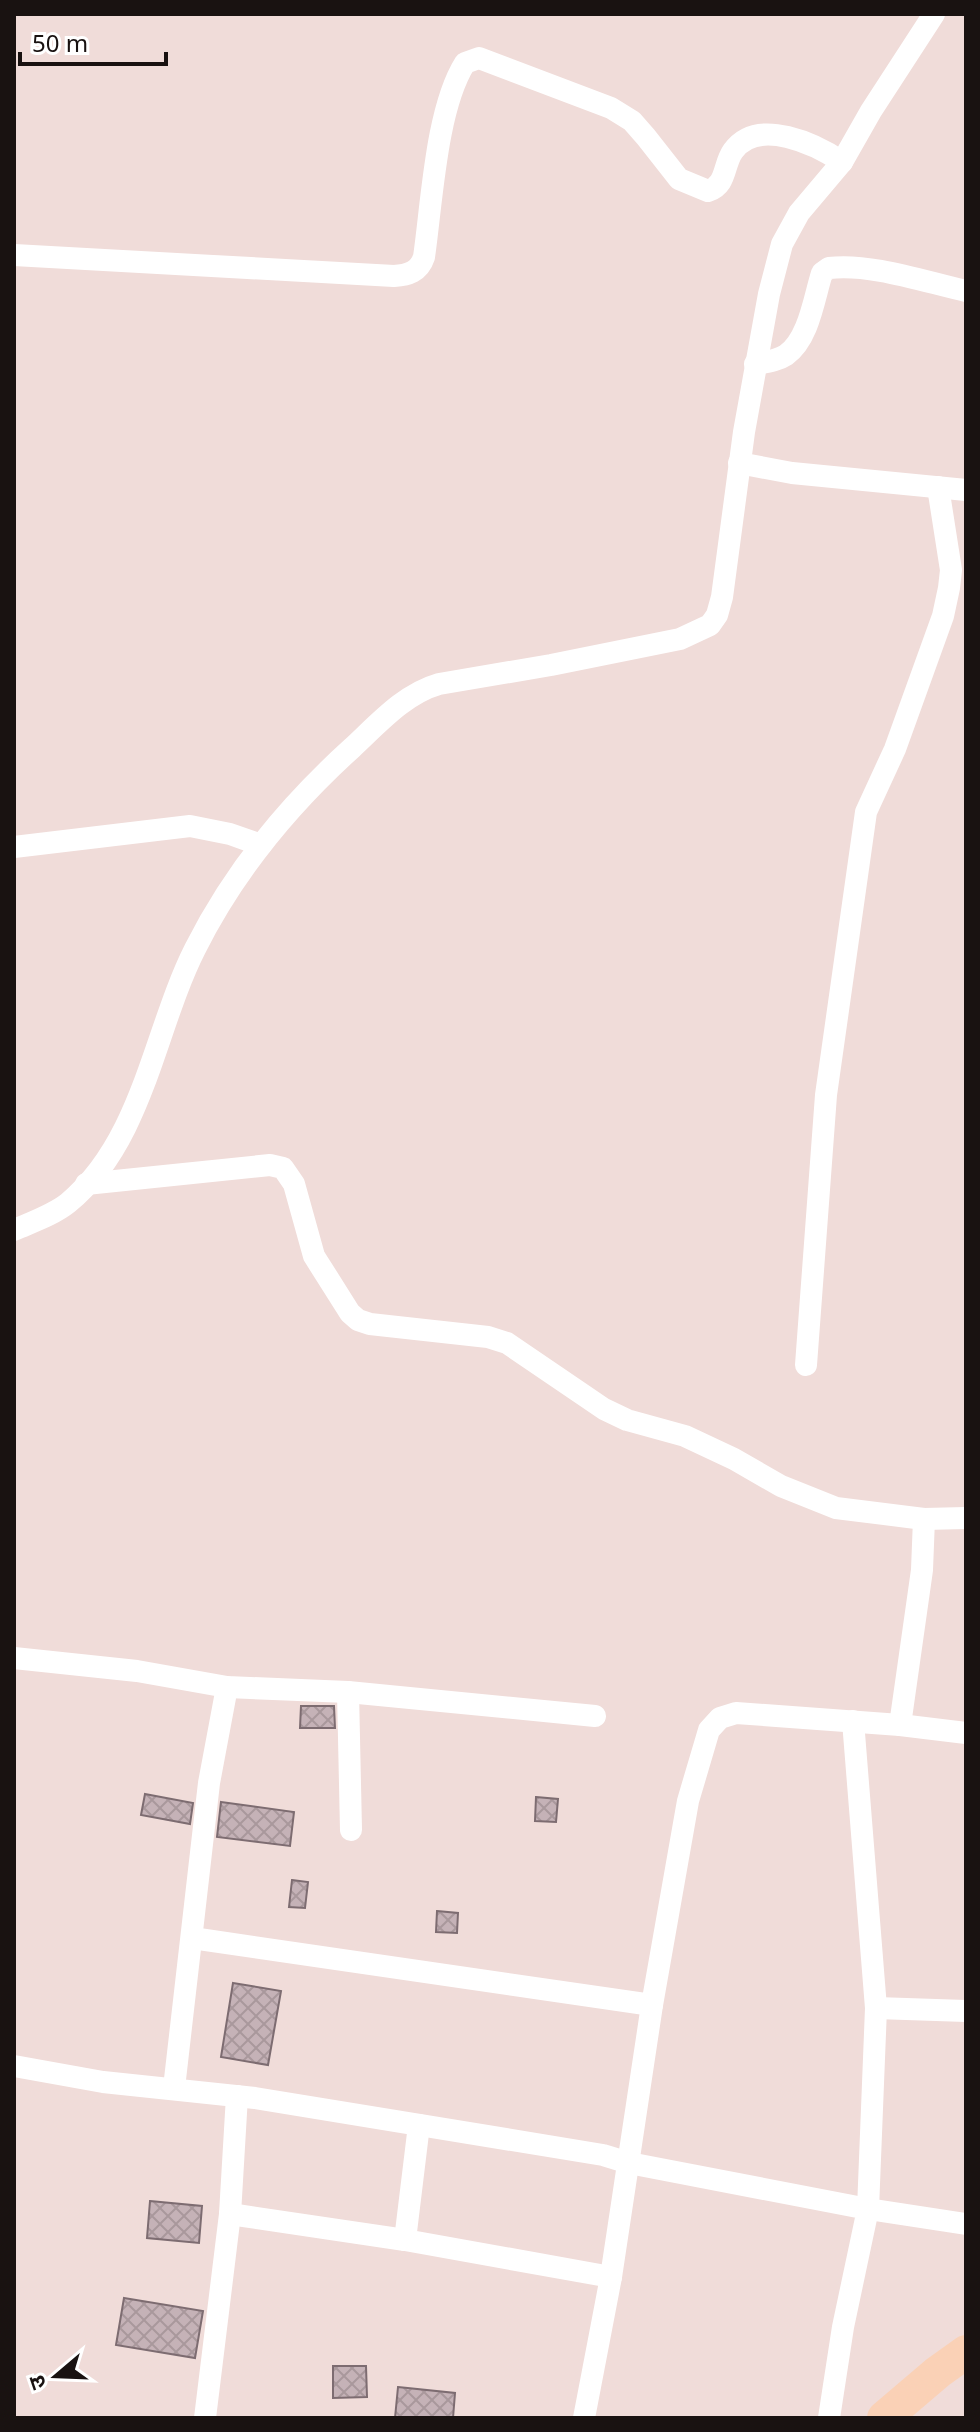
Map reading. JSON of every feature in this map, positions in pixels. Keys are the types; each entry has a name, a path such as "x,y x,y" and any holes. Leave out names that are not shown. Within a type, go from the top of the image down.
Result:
{"main road":[{"path":"884,2418 966,2352"}],"street":[{"path":"14,1230 66,1205 86,1184 128,1119 181,981 215,912 261,845 286,815 343,756 400,705 426,687 680,639 710,625 717,615 722,597 755,364 782,244 799,213 842,162 934,14"},
{"path":"14,255 394,276 409,274 421,265 424,257 442,135 452,91 465,63 479,58 611,108 632,121 679,179 708,191 716,189 721,183 733,150 744,141 756,137 796,138 813,144 842,162"},
{"path":"755,364 778,359 796,346 803,334 822,273 829,268 898,275 966,291"},
{"path":"739,463 792,473 966,490"},
{"path":"806,1365 826,1095 866,812 895,749 943,616 949,588 951,570 938,487"},
{"path":"14,847 190,826 230,834 261,845"},
{"path":"86,1184 270,1165 283,1168 294,1184 314,1256 350,1313 358,1320 370,1324 488,1337 507,1343 604,1409 627,1420 685,1436 781,1486 836,1508 924,1519 966,1518"},
{"path":"900,1725 922,1570 924,1519"},
{"path":"14,1658 137,1671 227,1687 348,1692 595,1716"},
{"path":"174,2088 209,1783 227,1687"},
{"path":"348,1692 351,1830"},
{"path":"584,2418 611,2277 652,2005 688,1801 709,1730 720,1718 736,1713 966,1733"},
{"path":"829,2418 843,2327 868,2209 876,2008 853,1721"},
{"path":"192,1938 652,2005"},
{"path":"876,2008 966,2011"},
{"path":"14,2066 103,2082 237,2096 603,2155 629,2163 868,2209 966,2224"},
{"path":"205,2418 230,2214 237,2096"},
{"path":"405,2240 419,2125"},
{"path":"230,2214 405,2240 611,2277"}],"building":[{"path":"301,1706 334,1706 335,1728 300,1728"},
{"path":"145,1794 193,1803 190,1824 141,1815"},
{"path":"536,1797 558,1799 556,1822 535,1821"},
{"path":"221,1802 294,1812 290,1846 217,1837"},
{"path":"292,1880 308,1882 305,1908 289,1907"},
{"path":"437,1911 458,1913 457,1933 436,1932"},
{"path":"233,1983 281,1991 268,2065 221,2057"},
{"path":"150,2201 202,2206 199,2243 147,2238"},
{"path":"124,2298 203,2311 195,2358 116,2345"},
{"path":"333,2366 366,2366 367,2397 333,2398"},
{"path":"398,2387 455,2393 453,2418 395,2418"}]}
